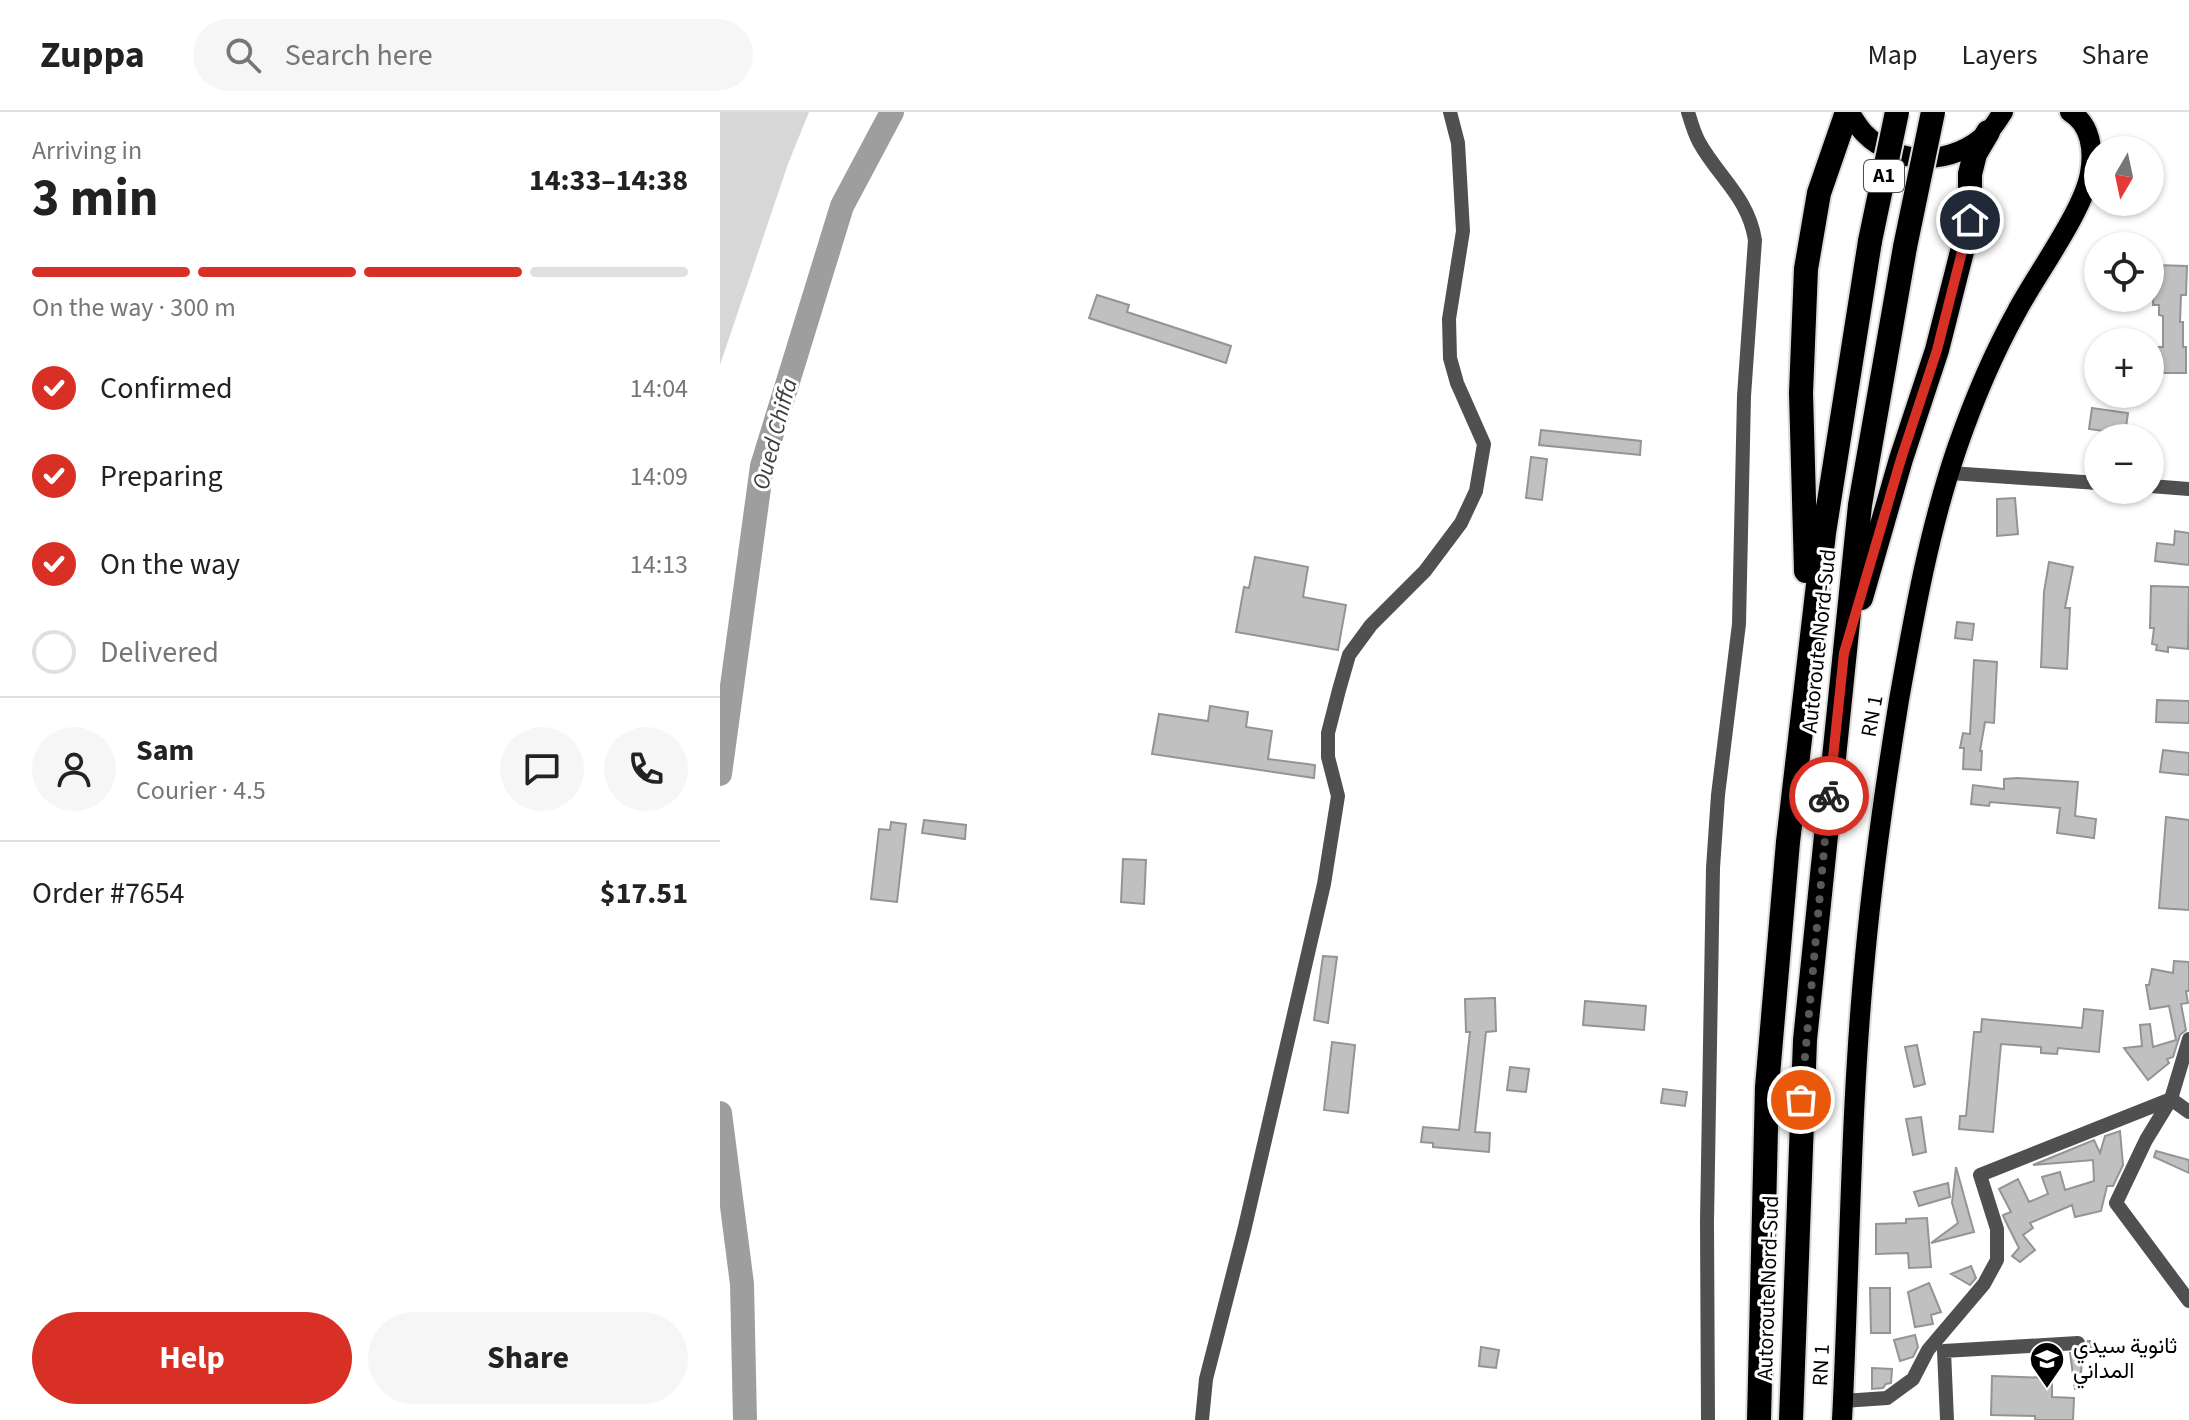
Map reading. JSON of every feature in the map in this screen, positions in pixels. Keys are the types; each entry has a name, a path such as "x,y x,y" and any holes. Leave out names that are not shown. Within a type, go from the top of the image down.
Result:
{"highway":[{"path":"1811,654 1804,605 1807,561 1801,393 1806,269 1819,193 1848,112"},
{"name":"Autoroute Nord-Sud","path":"1759,1420 1771,1035 1788,842 1828,505 1870,241 1897,112"},
{"name":"Autoroute Nord-Sud","path":"1791,1420 1805,1040 1860,505 1905,247 1933,112"},
{"path":"1844,653 1901,459 1937,350 1970,220 1970,174 1975,154 1988,132"}],"main road":[{"path":"1848,112 1864,133 1886,149 1912,158 1940,158 1966,149 1988,132 2003,112"},
{"name":"RN 1","path":"1842,1410 1859,1030 1875,854 1919,587 1950,473 1983,383 2016,313 2070,219 2090,176 2092,152 2088,135 2085,126 2070,112"}],"street":[{"path":"1202,1420 1206,1379 1244,1231 1324,884 1338,796 1328,757 1328,733 1342,678 1349,655 1371,625 1425,571 1461,523 1476,491 1484,444 1457,383 1450,358 1449,319 1463,231 1458,143 1450,112"},
{"path":"1688,112 1698,141 1743,202 1755,240 1744,396 1739,624 1718,795 1713,868 1704,1417"},
{"path":"1950,473 2084,482"},
{"path":"2164,487 2189,489"},
{"path":"2189,1039 2171,1099 2146,1140 2116,1203 2189,1301"},
{"path":"1842,1410 1887,1398 1913,1379 1928,1350 1984,1284 1997,1260 1997,1229 1980,1175 2171,1099"},
{"path":"2171,1099 2189,1112"},
{"path":"1947,1420 1944,1351 2078,1343"}],"shaded area":[{"path":"720,112 809,112 788,164 720,365"}],"building":[{"path":"2164,265 2187,266 2186,295 2181,295 2180,322 2183,322 2183,347 2186,347 2186,373 2164,373 2163,316 2159,312 2164,312"},
{"path":"1097,295 1129,305 1127,312 1231,346 1226,363 1089,318"},
{"path":"2092,408 2128,413 2126,424 2090,424"},
{"path":"1541,430 1641,441 1640,455 1539,445"},
{"path":"1531,457 1547,459 1542,500 1526,498"},
{"path":"2015,498 2018,534 1997,536 1997,499"},
{"path":"2175,531 2189,533 2189,565 2155,561 2157,543 2174,545"},
{"path":"1255,557 1308,567 1303,597 1346,605 1338,650 1236,632 1244,587 1249,588"},
{"path":"2049,562 2073,567 2065,608 2070,608 2067,669 2041,667 2044,592"},
{"path":"2151,586 2189,587 2188,649 2168,647 2168,652 2156,650 2157,645 2152,644"},
{"path":"1957,622 1974,624 1972,640 1955,638"},
{"path":"1974,660 1997,662 1994,723 1985,722 1980,751 1981,770 1963,769 1964,748 1960,748 1963,733 1970,734"},
{"path":"2157,700 2189,701 2189,723 2156,722"},
{"path":"1210,706 1248,712 1246,727 1272,731 1268,759 1315,765 1314,778 1152,754 1159,714 1208,721"},
{"path":"2163,750 2189,753 2189,775 2160,772"},
{"path":"2004,779 2078,782 2075,816 2096,819 2094,838 2057,833 2060,808 1990,802 1989,806 1971,804 1973,785 2004,789"},
{"path":"2166,817 2189,820 2189,910 2159,908"},
{"path":"924,820 966,825 965,839 922,833"},
{"path":"891,822 906,824 897,902 871,899 879,829 890,830"},
{"path":"1123,859 1146,860 1144,904 1121,902"},
{"path":"1323,956 1337,957 1328,1023 1314,1020"},
{"path":"2174,961 2189,962 2188,1003 2181,1004 2186,1030 2180,1035 2173,1057 2167,1059 2169,1063 2148,1080 2124,1048 2142,1046 2140,1025 2150,1024 2153,1047 2176,1040 2169,1006 2150,1009 2146,985 2149,985 2152,969 2173,973"},
{"path":"1495,998 1496,1031 1486,1032 1475,1132 1490,1133 1489,1152 1433,1147 1433,1143 1421,1142 1423,1127 1459,1130 1470,1032 1466,1032 1465,999"},
{"path":"1585,1001 1646,1006 1644,1030 1583,1025"},
{"path":"2084,1009 2103,1011 2099,1052 2058,1048 2057,1054 2041,1053 2041,1047 2001,1044 1993,1132 1959,1129 1960,1116 1966,1116 1974,1032 1981,1032 1982,1019 2082,1028"},
{"path":"1332,1042 1355,1045 1348,1113 1324,1110"},
{"path":"1917,1045 1925,1084 1914,1087 1905,1047"},
{"path":"1510,1067 1529,1069 1526,1092 1507,1090"},
{"path":"1663,1089 1687,1092 1685,1106 1661,1103"},
{"path":"1921,1117 1926,1152 1913,1155 1906,1119"},
{"path":"2120,1131 2123,1165 2113,1186 2107,1186 2101,1211 2075,1217 2072,1205 2030,1223 2033,1228 2023,1235 2035,1250 2020,1262 2012,1256 2019,1248 2004,1218 2003,1215 2011,1212 1999,1189 2018,1179 2029,1202 2048,1194 2042,1177 2060,1172 2065,1190 2094,1181 2093,1160 2033,1165 2094,1140 2100,1153 2105,1136"},
{"path":"2156,1151 2189,1160 2189,1173 2154,1157"},
{"path":"1956,1167 1974,1232 1931,1243 1958,1223 1952,1203"},
{"path":"1948,1183 1950,1197 1919,1206 1914,1192"},
{"path":"1927,1218 1931,1267 1909,1268 1908,1253 1876,1254 1876,1224 1906,1223 1906,1219"},
{"path":"1971,1266 1976,1278 1970,1285 1951,1274"},
{"path":"1929,1283 1941,1312 1931,1315 1933,1324 1915,1327 1908,1292"},
{"path":"1870,1288 1890,1288 1890,1333 1871,1333"},
{"path":"1915,1335 1918,1347 1913,1357 1900,1361 1894,1340"},
{"path":"2088,1341 2092,1354 2083,1355 2079,1389 2075,1389 2070,1353 2084,1351"},
{"path":"1481,1347 1499,1350 1496,1368 1479,1366"},
{"path":"1872,1368 1892,1369 1891,1383 1872,1389"},
{"path":"1992,1376 2052,1378 2052,1397 2074,1398 2073,1420 1991,1415"}],"waterway":[{"name":"Oued Chiffa","path":"720,774 762,466 842,206 892,112"},
{"name":"Oued Chiffa","path":"720,1113 742,1284 745,1420"}],"way so far":[{"path":"1801,1100 1829,796"}],"place":[{"name":"ثانوية سيدي المداني","path":"2047,1390"}],"route":[{"path":"1829,796 1844,653 1901,459 1937,350 1970,220"}]}
